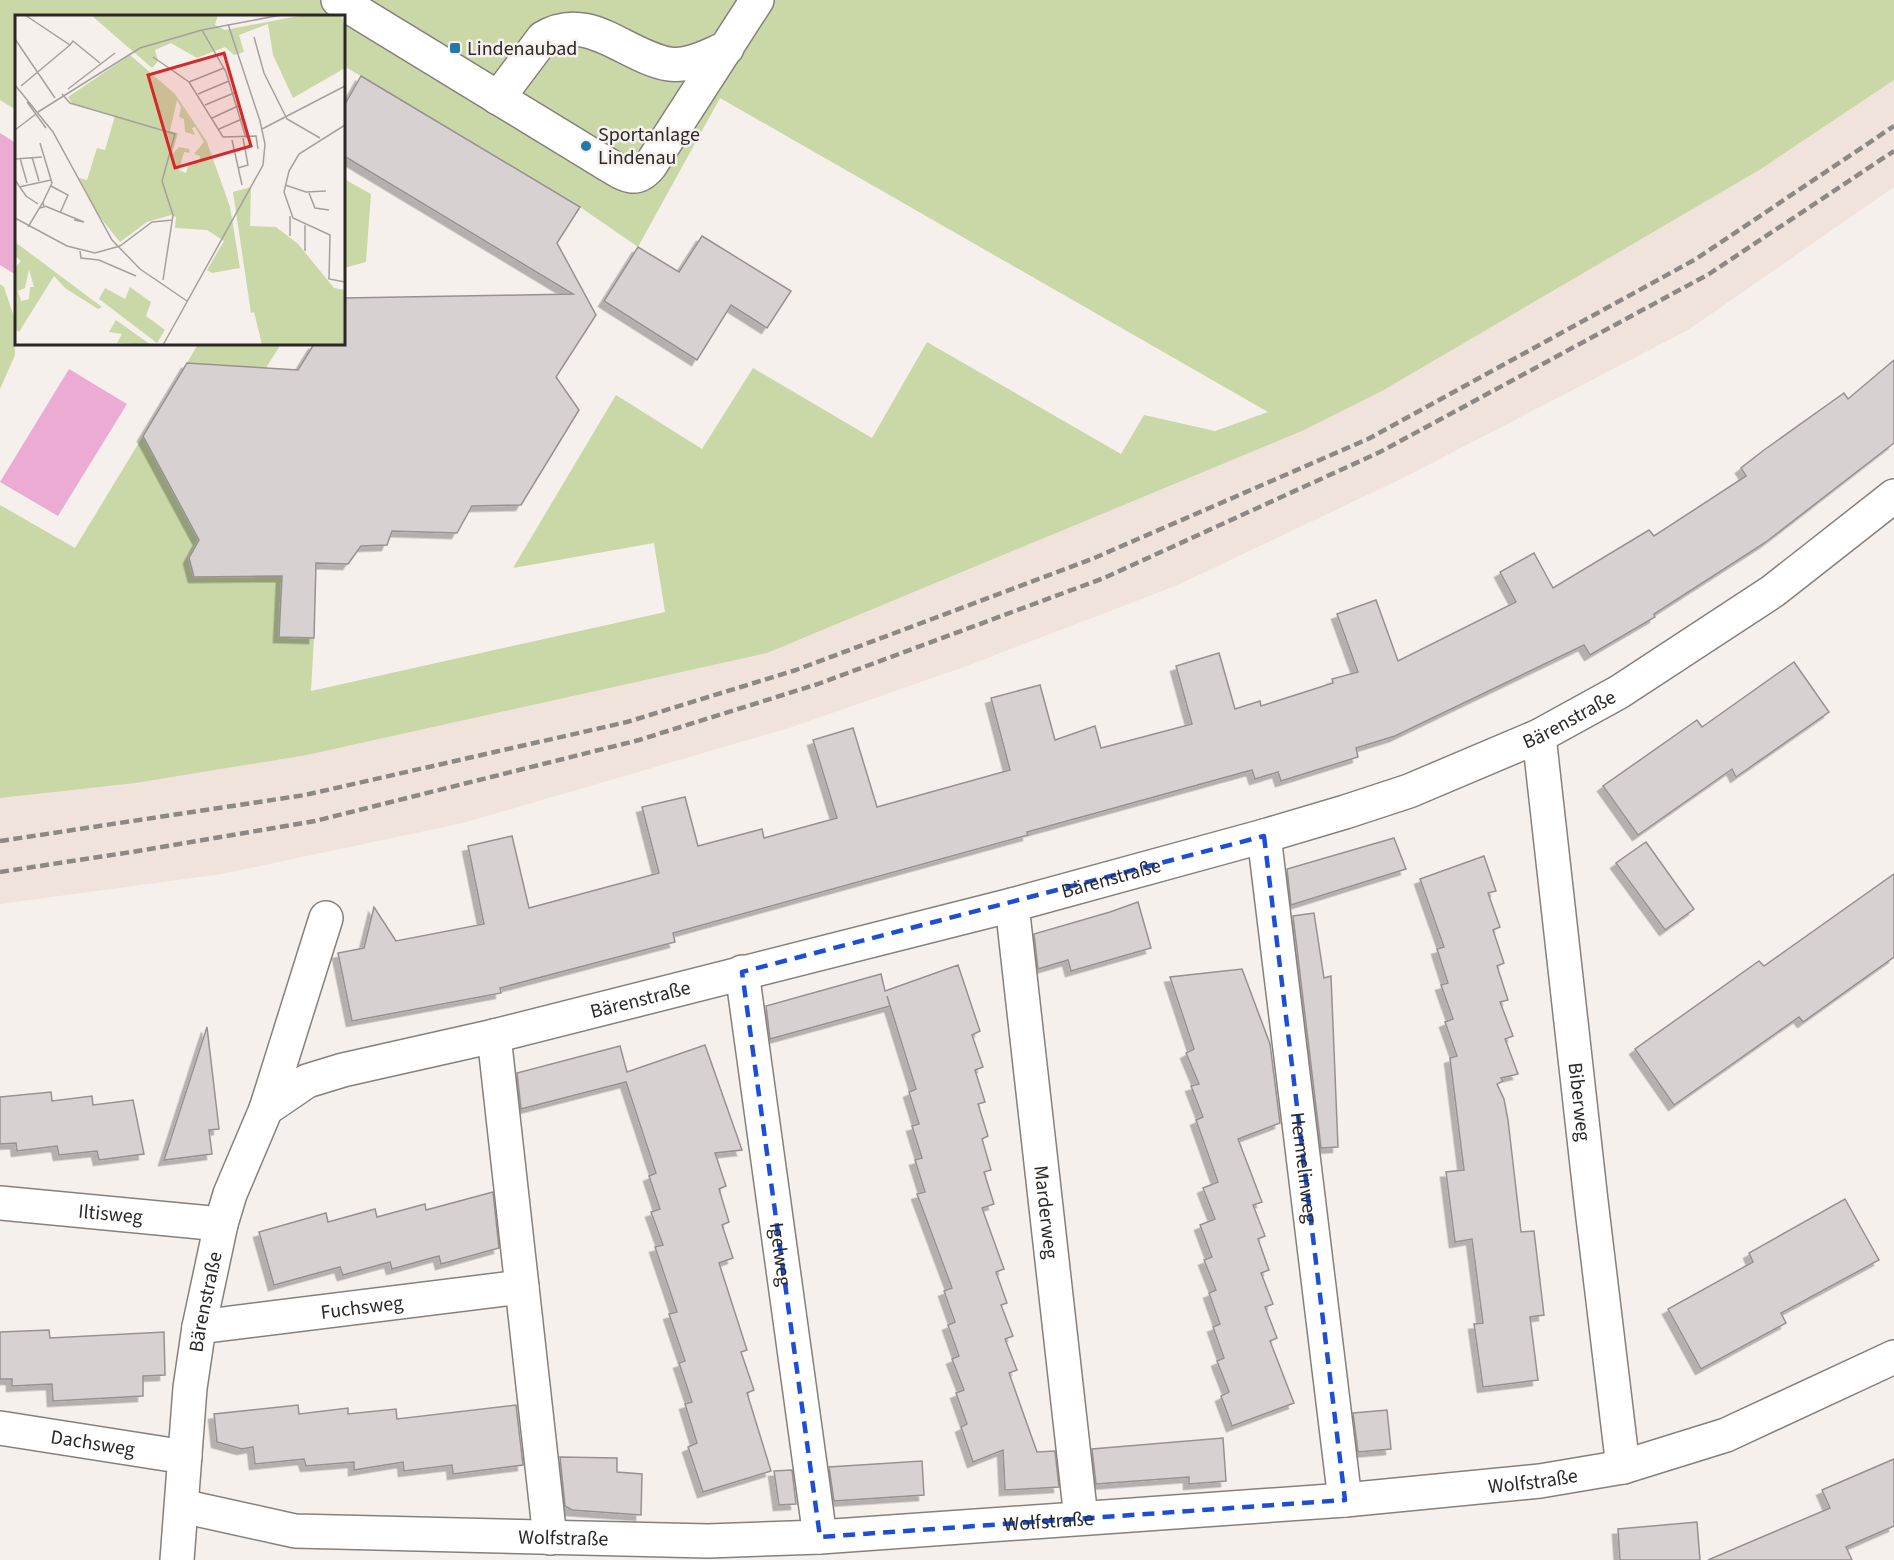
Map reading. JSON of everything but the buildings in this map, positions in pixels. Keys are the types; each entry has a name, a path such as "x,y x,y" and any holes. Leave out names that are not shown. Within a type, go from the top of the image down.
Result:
{"street":[{"path":"338,0 605,163 626,175 635,177 643,174 650,166 757,0"},
{"path":"498,98 543,38 553,32 585,30 668,64 687,63 727,48"},
{"name":"Bärenstraße","path":"266,1109 307,1081 343,1070 494,1036 1012,905 1264,836 1409,791 1539,736 1574,719 1619,692 1773,591 1894,496"},
{"name":"Biberweg","path":"1539,736 1623,1467"},
{"name":"Hermelinweg","path":"1264,836 1345,1500"},
{"name":"Marderweg","path":"1012,905 1082,1518"},
{"name":"Bärenstraße","path":"177,1560 190,1388 199,1326 220,1224 230,1194 266,1109 326,918"},
{"name":"Igelweg","path":"742,972 820,1537"},
{"path":"494,1036 550,1538"},
{"name":"Iltisweg","path":"0,1203 220,1224"},
{"name":"Fuchsweg","path":"199,1326 522,1287"},
{"name":"Wolfstraße","path":"182,1506 295,1531 708,1541 820,1537 1345,1500 1540,1481 1623,1467 1726,1435 1894,1357"},
{"name":"Dachsweg","path":"0,1428 185,1457"}],"highlighted area":[{"path":"1264,836 1345,1500 820,1537 742,972"}],"shaded area":[{"path":"1894,80 1894,187 1688,330 1405,477 1178,585 964,667 789,728 463,823 222,874 0,904 0,798 135,782 307,755 767,653 1302,431 1382,391 1761,169"},
{"path":"0,133 15,142 15,274 0,265"},
{"path":"69,369 127,404 58,516 0,482"}],"green space":[{"path":"0,0 1894,0 1894,80 1761,169 1382,391 1302,431 767,653 307,755 135,783 0,798 0,505 75,548 143,436 199,540 189,558 194,577 282,576 279,636 314,638 311,691 665,612 654,543 513,568 616,395 702,449 753,368 872,438 927,342 1121,454 1144,415 1215,431 1268,412 720,98 638,247 580,207 345,67 345,15 15,15 15,109 0,100"},
{"path":"345,180 371,194 366,262 345,268"},
{"path":"0,284 4,287 14,317 15,355 0,389"},
{"path":"197,345 280,345 266,368 187,363"}],"railway":[{"path":"0,841 305,795 627,722 796,670 1092,559 1368,439 1696,259 1894,126"},
{"path":"0,872 315,821 639,740 818,684 1104,578 1380,452 1709,274 1894,151"}],"place":[{"name":"Lindenaubad","path":"455,48"},
{"name":"Sportanlage Lindenau","path":"586,146"}]}
